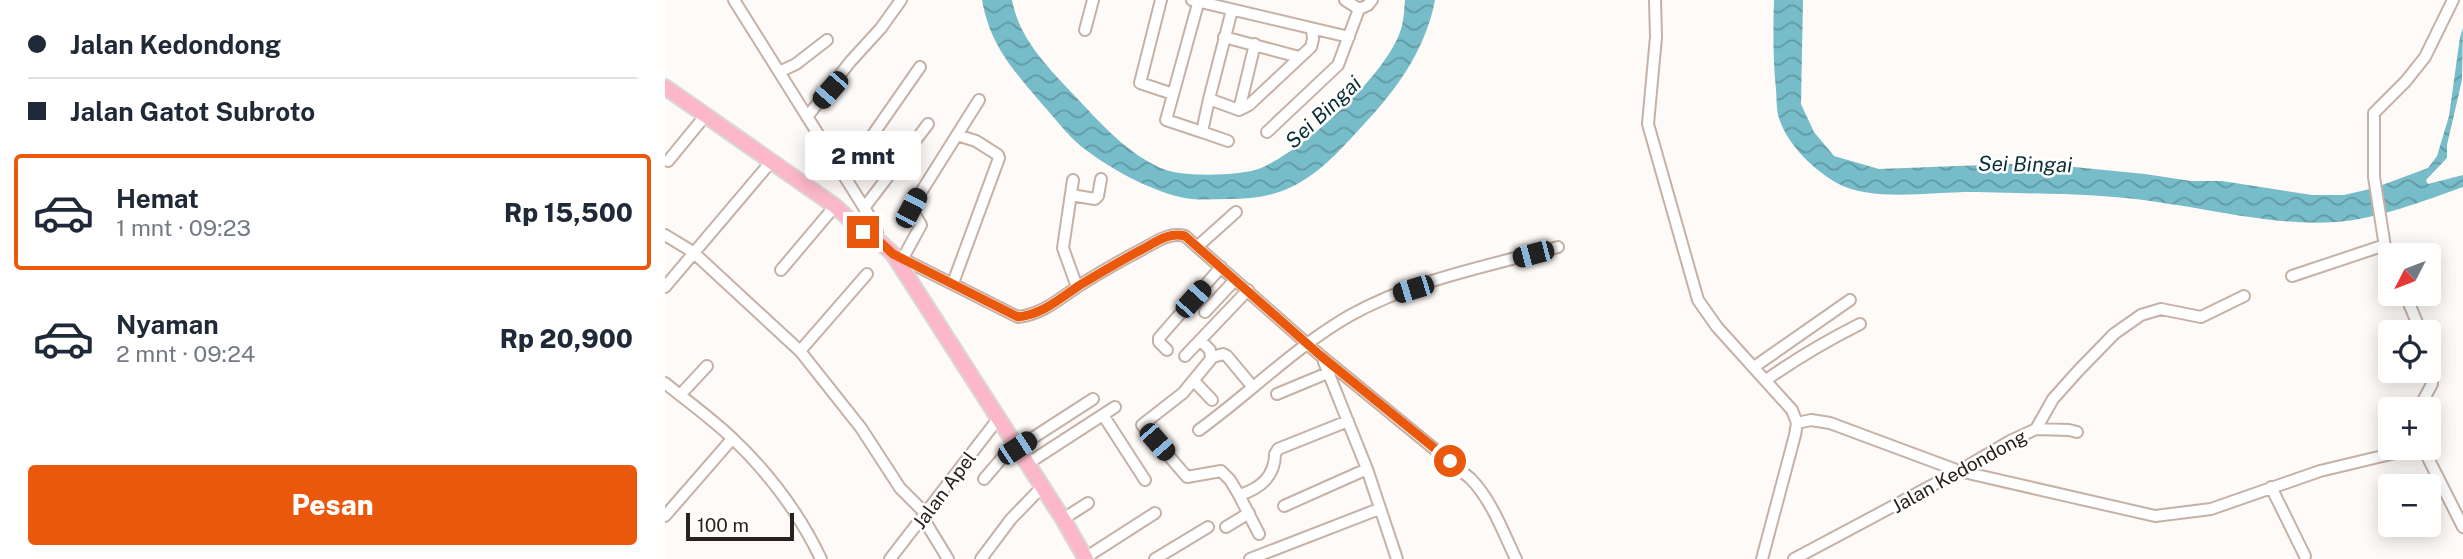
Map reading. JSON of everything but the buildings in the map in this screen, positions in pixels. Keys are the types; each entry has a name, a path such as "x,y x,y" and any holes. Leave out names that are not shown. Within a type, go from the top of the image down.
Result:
{"main road":[{"path":"665,87 835,206 863,232 898,256 1086,558"}],"street":[{"path":"734,0 875,225 879,241"},
{"path":"807,117 901,0"},
{"path":"1085,30 1093,0"},
{"path":"1161,0 1140,83 1173,94"},
{"path":"1345,0 1359,9"},
{"path":"1267,132 1338,65 1359,9 1372,0"},
{"path":"1655,0 1656,37 1648,124 1699,300 1717,327 1792,410 1797,423 1783,486 1762,559"},
{"path":"2385,243 2374,177 2374,114 2425,57 2453,0"},
{"path":"1229,141 1167,120 1197,1 1349,37"},
{"path":"1202,132 1232,10"},
{"path":"1239,110 1258,97 1311,47 1314,33 1312,29"},
{"path":"1224,37 1299,57"},
{"path":"779,72 796,64 827,40"},
{"path":"1239,110 1255,44"},
{"path":"844,176 920,67"},
{"path":"1209,99 1239,110"},
{"path":"979,100 911,208 921,225 898,256 1018,317 1050,307 1077,287 1161,239 1174,234 1185,236 1321,356 1476,484 1517,559"},
{"path":"669,162 705,117"},
{"path":"864,208 927,124"},
{"path":"953,283 999,158 976,141 957,135"},
{"path":"665,287 770,163"},
{"path":"1071,195 1095,199 1101,179"},
{"path":"1073,180 1063,248 1077,287"},
{"path":"781,270 835,206"},
{"path":"1198,246 1236,212"},
{"path":"665,235 692,252 800,351 861,428 900,488 925,516 944,557"},
{"path":"2293,275 2384,240"},
{"path":"1199,430 1307,344 1348,317 1388,296 1558,247"},
{"path":"1167,350 1159,342 1159,338 1221,267"},
{"path":"800,351 867,274"},
{"path":"1205,312 1235,280"},
{"path":"1185,356 1248,290"},
{"name":"Jalan Kedondong","path":"1794,559 2036,429 2053,400 2067,383 2106,341 2134,319 2152,310 2161,309 2201,317 2245,296"},
{"path":"1754,367 1850,300"},
{"path":"1766,380 1804,354 1820,348 1860,324"},
{"path":"1200,340 1213,357"},
{"path":"1252,386 1227,356 1223,354 1213,357 1194,381 1142,425 1187,477 1221,471 1230,480 1259,534"},
{"path":"1321,356 1330,372 1367,469 1397,559"},
{"path":"680,396 707,366"},
{"path":"1277,394 1330,372"},
{"path":"1194,381 1212,400"},
{"path":"665,383 732,439 787,502 821,559"},
{"path":"984,479 1016,446 1093,399"},
{"path":"1027,464 1115,407"},
{"path":"1103,415 1145,480"},
{"name":"Jalan Apel","path":"890,559 998,419"},
{"path":"1797,423 1811,420 1830,423 1959,471 2155,516 2211,509 2320,471 2378,457"},
{"path":"1239,495 1261,485 1274,467 1278,449 1348,421"},
{"path":"2036,429 2077,432"},
{"path":"665,516 732,439"},
{"path":"2429,460 2463,527"},
{"path":"1284,506 1367,469"},
{"path":"981,559 1011,519 1042,487"},
{"path":"2271,487 2305,556"},
{"path":"1063,519 1088,503"},
{"path":"1251,559 1379,509"},
{"path":"1086,558 1155,513"},
{"path":"1226,527 1249,513"},
{"path":"1156,559 1208,527"}],"water":[{"name":"Sei Bingai","path":"982,0 1012,0 1027,39 1043,61 1127,147 1166,170 1213,175 1261,168 1299,145 1341,110 1378,70 1401,28 1405,0 1435,0 1418,51 1399,81 1377,110 1326,163 1299,183 1273,194 1247,198 1192,199 1168,194 1129,177 1092,155 1066,132 1004,56 991,30"},
{"name":"Sei Bingai","path":"1774,0 1803,0 1801,104 1814,132 1834,156 1879,169 2009,164 2074,167 2191,181 2222,181 2312,195 2344,195 2374,188 2428,168 2437,156 2449,116 2463,28 2462,80 2447,145 2447,158 2426,180 2428,184 2463,175 2463,187 2368,217 2313,223 2268,220 2112,197 1977,192 1905,195 1851,189 1837,183 1811,164 1789,139 1780,121 1774,68"}],"route":[{"path":"863,232 879,241 893,254 1018,317 1050,307 1105,269 1161,239 1174,234 1185,236 1321,356 1450,461"}]}
